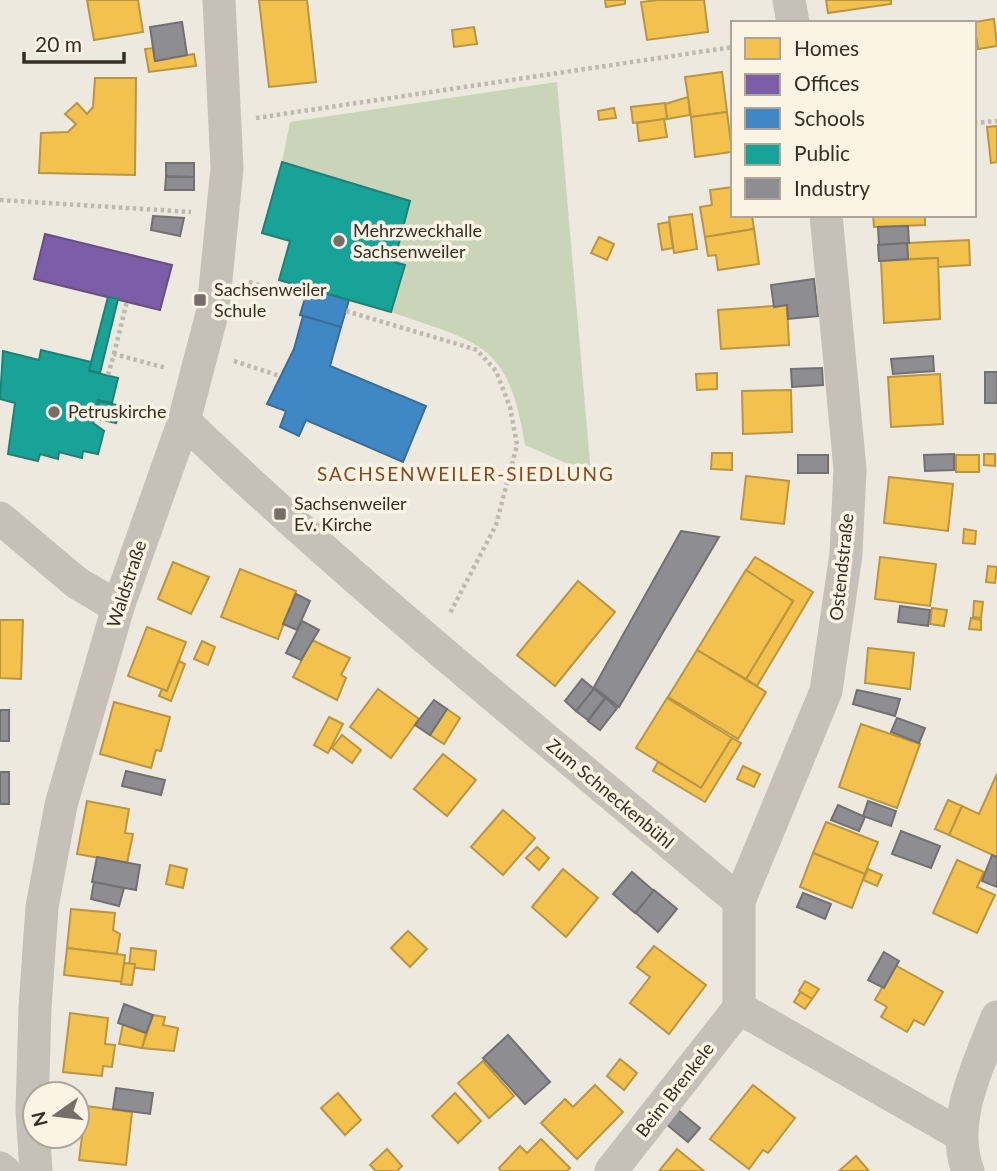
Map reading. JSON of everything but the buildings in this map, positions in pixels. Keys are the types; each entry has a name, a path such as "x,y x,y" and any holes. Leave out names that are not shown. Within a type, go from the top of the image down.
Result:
{"street":[{"name":"Waldstraße","path":"36,1171 32,1110 42,907 61,805 118,607 184,421 191,365 218,273 227,180 219,0"},
{"path":"789,0 793,21"},
{"name":"Ostendstraße","path":"739,901 826,691 846,554 850,469 846,400 826,217"},
{"name":"Zum Schneckenbühl","path":"184,421 280,513 433,648 739,901"},
{"path":"12,519 77,583 118,607"},
{"path":"739,901 739,1008 961,1135"},
{"name":"Beim Brenkele","path":"611,1171 739,1008"},
{"path":"968,1171 961,1135 971,1087 997,1017"}],"path":[{"path":"226,122 731,47"},
{"path":"976,122 997,121"},
{"path":"0,200 198,212"},
{"path":"218,273 307,299 311,289"},
{"path":"108,376 127,301"},
{"path":"345,311 477,351 496,371 510,407 517,445 496,525 447,620"},
{"path":"114,354 280,376"}],"green space":[{"path":"557,82 591,474 525,445 510,385 499,366 485,352 448,332 391,312 405,265 394,262 410,201 282,162 290,122"}],"place":[{"name":"Mehrzweckhalle Sachsenweiler","path":"339,241"},
{"name":"Sachsenweiler Schule","path":"200,300"},
{"name":"Petruskirche","path":"54,412"},
{"name":"Sachsenweiler Ev. Kirche","path":"280,514"}],"district":[{"name":"SACHSENWEILER-SIEDLUNG","path":"466,474"}]}
